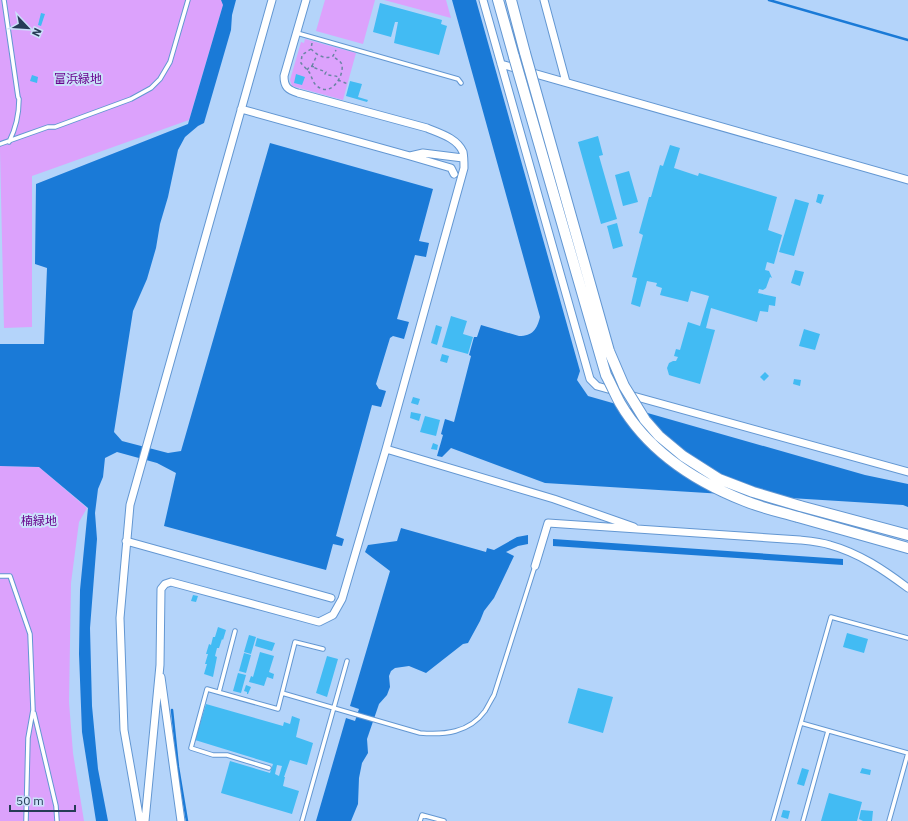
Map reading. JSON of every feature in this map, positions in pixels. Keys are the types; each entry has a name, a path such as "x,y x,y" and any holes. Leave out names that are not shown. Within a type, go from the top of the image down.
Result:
{"street":[{"path":"140,821 124,730 120,618 130,505 272,0"},
{"path":"145,821 160,665 161,589 165,584 171,582 319,622 333,615 342,599 386,449 464,168 463,153 457,143 438,132 288,90 284,82 284,76 306,0"},
{"path":"482,0 592,383 596,386 908,472"},
{"path":"498,0 606,375 621,404 641,431 658,450 685,471 713,487 747,502 908,548"},
{"path":"511,0 609,350 624,386 645,420 659,436 683,456 719,479 753,492 800,506 908,535"},
{"path":"544,0 566,82"},
{"path":"501,64 908,180"},
{"path":"241,109 451,168 454,174"},
{"path":"410,156 423,153 464,158"},
{"path":"386,449 554,498 643,530"},
{"path":"535,566 548,524 800,540 830,545 860,556 908,588"},
{"path":"126,541 331,598"},
{"path":"160,665 181,821"}],"lane":[{"path":"4,0 18,97 20,99 15,130 9,142"},
{"path":"0,144 48,127 55,127 131,99 151,88 160,79 170,62 188,0"},
{"path":"296,32 458,79 461,83"},
{"path":"282,693 420,733 437,735 452,733 469,726 484,712 494,695 535,566"},
{"path":"0,576 10,576 30,634 33,710 56,806 57,821"},
{"path":"773,821 831,617 908,638"},
{"path":"219,692 235,631"},
{"path":"269,768 227,756 213,755 190,748 207,689 278,709 295,642 322,649"},
{"path":"302,821 347,661"},
{"path":"26,821 28,738 33,710"},
{"path":"801,723 908,753 889,821"},
{"path":"803,821 828,731"},
{"path":"420,821 422,815 444,821"}],"path":[{"path":"313,37 311,49 302,55 300,63 310,72 313,80 321,88 330,89 339,79 342,67 341,63 333,56"},
{"path":"333,56 338,44"},
{"path":"311,49 317,55 330,58 333,56"},
{"path":"307,70 310,66 312,66 317,55"},
{"path":"312,66 326,72 325,74 333,75 348,84"}],"green space":[{"name":"富浜緑地","path":"0,0 221,0 223,5 189,120 32,176 32,327 4,328 0,151"},
{"path":"325,0 375,0 363,44 316,31"},
{"path":"384,0 446,0 451,18"},
{"path":"305,39 356,53 343,100 292,86 290,80 301,42 304,43"},
{"name":"楠緑地","path":"0,466 39,467 87,508 79,522 71,583 69,702 73,753 84,821 0,821"}],"water":[{"path":"221,0 236,0 232,15 231,30 204,123 185,137 178,150 168,197 160,224 156,248 147,279 133,311 114,432 122,441 168,453 181,451 270,143 433,189 419,241 429,243 426,257 415,255 397,319 409,322 404,339 393,336 390,338 376,384 379,389 386,391 381,407 372,405 336,536 344,539 342,546 333,544 326,570 164,526 176,473 157,463 117,452 105,458 103,477 98,489 95,513 97,539 90,628 92,706 98,769 108,821 96,821 82,732 79,654 80,590 88,508 39,467 0,466 0,344 44,344 47,268 35,264 36,184 188,124 223,5"},
{"path":"452,0 476,0 580,371 577,380 588,396 865,475 908,484 908,507 903,505 545,483 451,448 442,457 437,456 443,435 441,434 445,419 454,422 471,356 469,355 474,337 477,337 481,325 519,336 524,336 534,331 540,317"},
{"path":"401,528 486,552 487,548 494,550 517,537 528,535 528,544 518,546 506,552 514,556 494,598 484,611 468,643 463,644 426,673 409,666 395,668 391,671 389,676 390,687 387,695 379,704 367,739 368,753 362,763 359,778 358,804 351,821 316,821 346,718 355,721 359,709 350,706 390,571 365,552 368,545 397,541"},
{"path":"553,539 843,559 843,565 553,546"}],"building":[{"path":"380,3 442,20 441,24 447,26 439,55 394,43 398,22 395,22 391,37 373,32"},
{"path":"41,13 45,14 41,26 38,25"},
{"path":"296,74 305,77 302,85 294,83"},
{"path":"32,75 38,77 37,83 30,81"},
{"path":"350,81 362,84 358,97 368,100 367,102 346,96"},
{"path":"598,136 603,155 599,156 617,219 601,224 578,142"},
{"path":"670,145 680,148 674,168 698,176 699,173 777,197 768,230 782,235 774,264 767,262 765,270 769,271 772,278 770,277 766,288 763,290 759,289 758,293 776,297 775,306 769,305 768,312 760,311 757,322 711,308 706,328 715,330 700,384 669,375 667,368 669,363 676,361 678,357 674,356 676,349 680,350 688,322 700,326 709,296 691,291 688,302 660,295 662,288 656,286 657,283 647,281 640,307 631,304 637,278 632,277 643,235 639,233 660,165 663,166"},
{"path":"629,171 638,202 623,206 615,175"},
{"path":"818,194 824,195 821,204 816,202"},
{"path":"795,199 809,203 794,256 779,252"},
{"path":"617,223 623,246 613,249 607,226"},
{"path":"795,270 804,272 800,286 791,283"},
{"path":"451,316 467,321 463,334 473,337 468,354 442,347"},
{"path":"436,325 442,327 437,345 431,343"},
{"path":"804,329 820,334 815,350 799,346"},
{"path":"442,354 449,356 447,363 440,361"},
{"path":"765,372 769,376 764,381 760,377"},
{"path":"794,379 801,380 800,386 793,384"},
{"path":"413,397 420,399 418,405 411,403"},
{"path":"411,412 421,414 419,421 410,418"},
{"path":"425,416 440,420 436,436 420,432"},
{"path":"433,443 438,445 437,450 431,449"},
{"path":"193,595 198,596 196,602 191,601"},
{"path":"218,627 226,630 219,648 217,648 215,656 217,657 213,677 204,674 208,654 206,654 209,644 211,645 213,637 215,637"},
{"path":"847,633 868,639 864,653 843,647"},
{"path":"249,635 256,637 251,654 244,652"},
{"path":"257,638 275,643 272,651 255,646"},
{"path":"260,652 274,656 269,672 274,674 273,679 267,677 264,686 249,682 251,676 253,677"},
{"path":"244,653 251,655 246,673 239,671"},
{"path":"327,656 338,659 327,697 316,693"},
{"path":"238,673 246,675 241,693 233,691"},
{"path":"246,685 251,687 248,694 244,691"},
{"path":"578,688 613,697 603,733 568,723"},
{"path":"206,704 283,726 284,722 290,724 292,716 300,719 296,737 313,743 307,765 290,760 284,777 283,786 299,791 292,814 221,793 230,761 270,773 273,764 195,740","holes":["277,765 282,766 279,776 275,774"]},
{"path":"802,768 809,770 804,786 797,784"},
{"path":"862,768 871,770 870,775 860,773"},
{"path":"829,793 862,802 857,821 821,821"},
{"path":"783,810 790,811 788,819 781,817"},
{"path":"861,810 873,811 872,821 863,821 859,819"}],"waterway":[{"path":"769,0 908,40"},
{"path":"172,710 178,767 187,821"}]}
